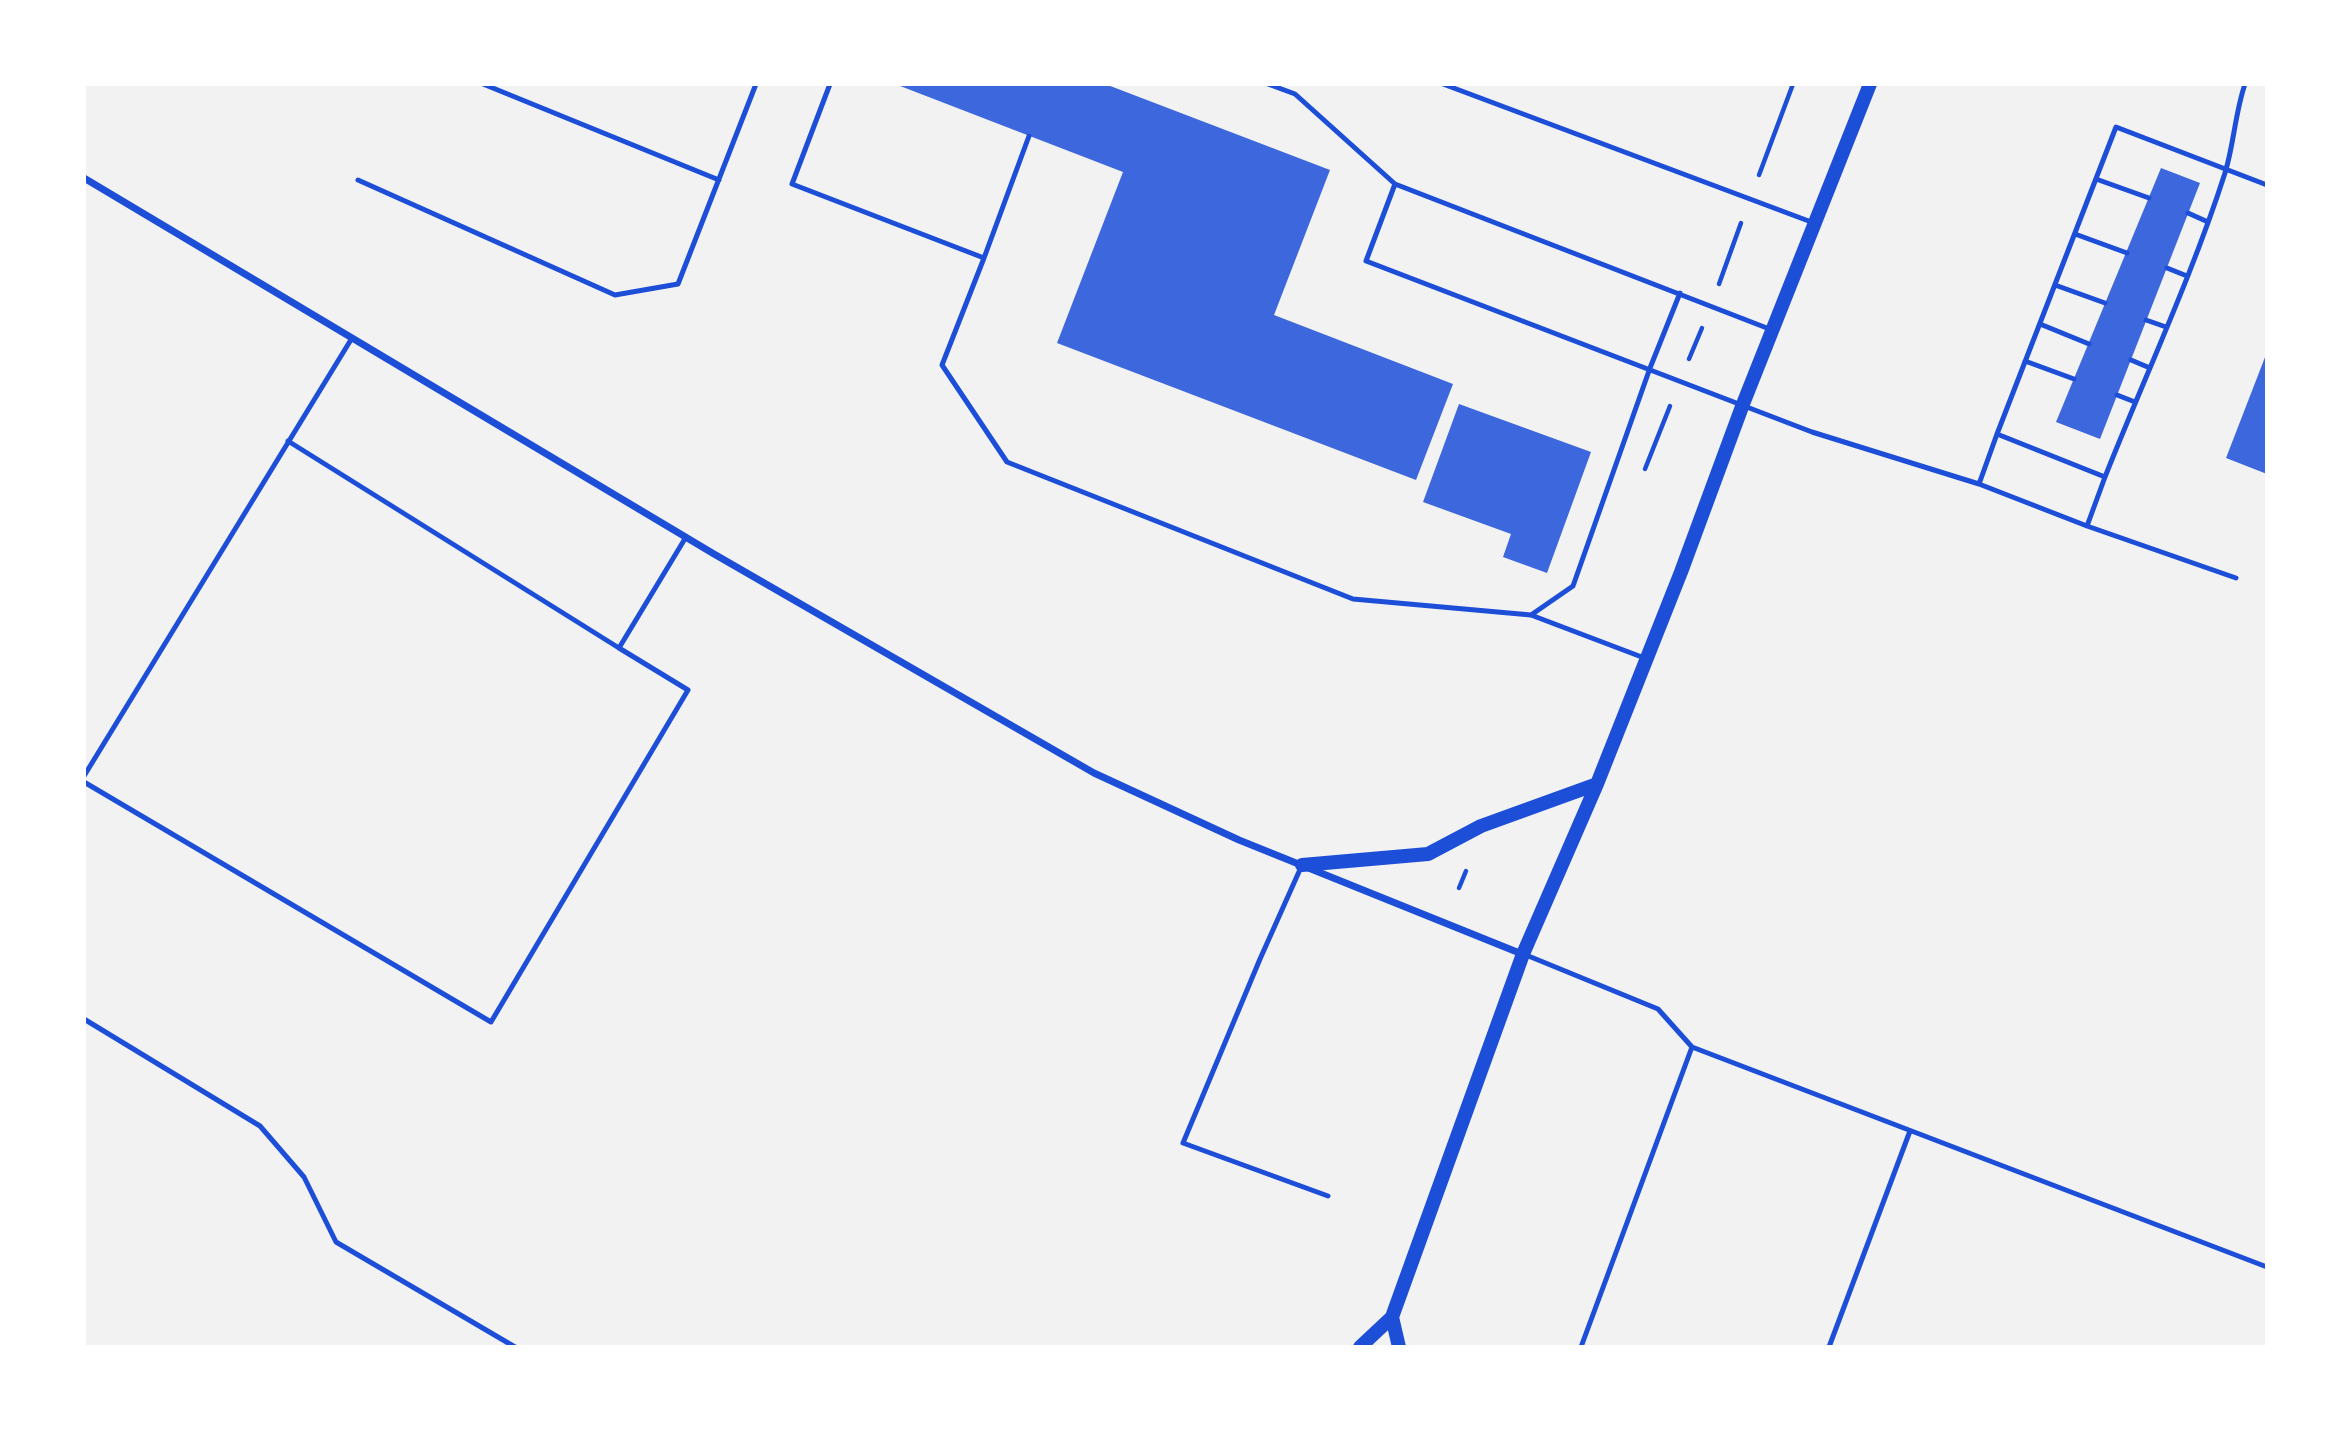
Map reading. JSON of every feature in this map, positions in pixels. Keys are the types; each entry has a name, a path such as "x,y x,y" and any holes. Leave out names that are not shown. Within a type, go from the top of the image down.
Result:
{"main road":[{"path":"1360,1347 1392,1317 1523,954 1597,784 1647,659 1743,404 1870,84"},
{"path":"1302,865 1428,854 1481,826 1597,784"},
{"path":"1392,1317 1399,1347"}],"street":[{"path":"84,178 686,537 1094,774 1239,840 1523,954"}],"lane":[{"path":"483,84 719,180"},
{"path":"358,180 615,295 678,285 756,84"},
{"path":"830,84 792,184 984,258"},
{"path":"1268,84 1295,94 1395,184 1772,330"},
{"path":"1443,84 1814,223"},
{"path":"2087,526 2208,222 2226,169 2245,84"},
{"path":"1979,484 2116,127 2267,185"},
{"path":"1029,136 942,365 1007,462 1353,599 1531,615 1647,659"},
{"path":"2096,178 2149,198"},
{"path":"1395,184 1366,261 1812,432 1979,484 2087,526 2236,578"},
{"path":"2188,213 2208,222"},
{"path":"2074,234 2127,253"},
{"path":"2167,268 2187,276"},
{"path":"2055,285 2105,303"},
{"path":"1531,615 1573,586 1650,368 1680,293"},
{"path":"2146,320 2166,327"},
{"path":"2040,324 2089,344"},
{"path":"84,776 352,338"},
{"path":"2131,360 2150,368"},
{"path":"2025,361 2074,379"},
{"path":"2117,395 2135,402"},
{"path":"1997,434 2105,477"},
{"path":"84,782 491,1022 688,690 288,442"},
{"path":"619,648 686,537"},
{"path":"1302,865 1183,1143 1328,1196"},
{"path":"1523,954 1657,1009 1692,1047 2267,1267"},
{"path":"84,1019 260,1126 304,1177 337,1242 515,1347"},
{"path":"1581,1347 1692,1047"},
{"path":"1829,1347 1910,1131"}],"path":[{"path":"1459,888 1466,871"}],"building":[{"path":"895,84 1105,84 1330,170 1274,315 1453,384 1416,480 1057,343 1123,172"},
{"path":"2161,168 2200,183 2100,439 2056,422"},
{"path":"2267,352 2267,474 2226,458"},
{"path":"1459,404 1591,452 1547,573 1503,557 1511,534 1423,502"}]}
